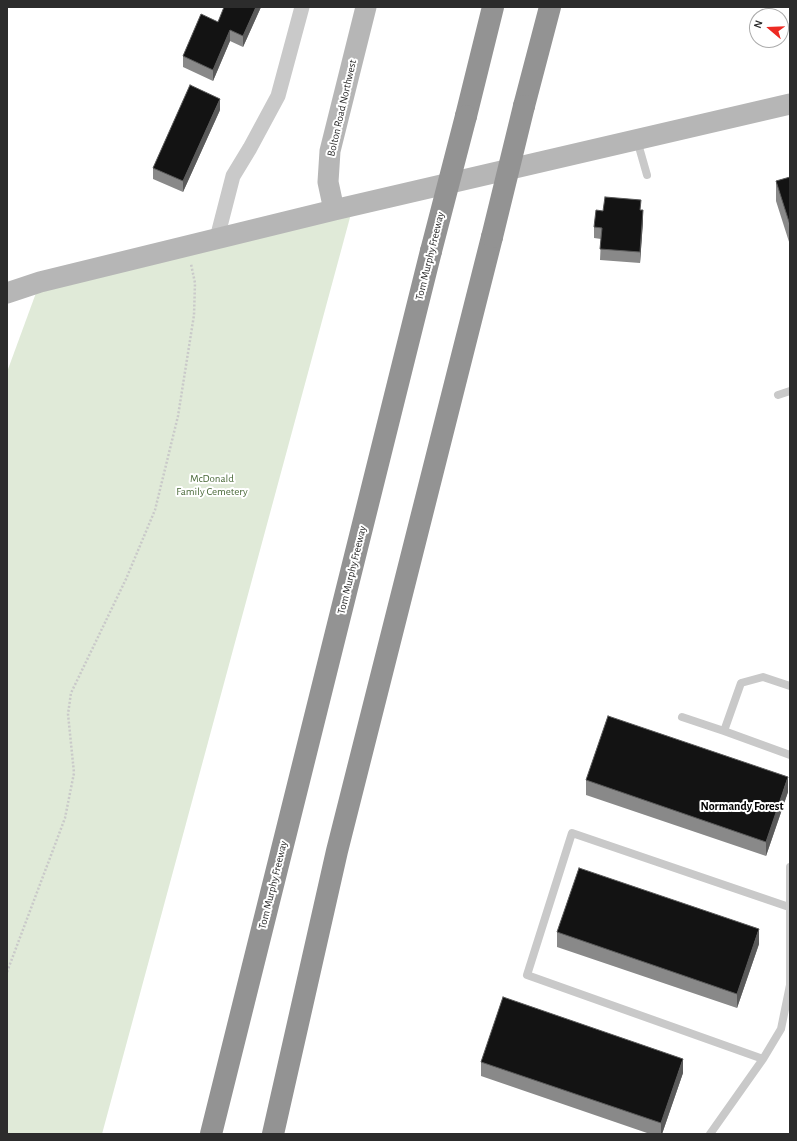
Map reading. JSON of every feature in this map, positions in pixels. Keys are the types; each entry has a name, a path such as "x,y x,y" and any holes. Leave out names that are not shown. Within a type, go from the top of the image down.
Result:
{"highway":[{"name":"Tom Murphy Freeway","path":"211,1134 493,7"},
{"path":"273,1134 337,851 550,7"}],"main road":[{"name":"Bolton Road Northwest","path":"334,210 328,182 330,150 366,7"},
{"path":"7,293 40,282 217,238 790,104"}],"street":[{"path":"217,238 233,176 278,96 302,7"}],"lane":[{"path":"637,140 647,175"},
{"path":"778,395 790,391"},
{"path":"724,731 741,683 763,677 790,686"},
{"path":"682,717 790,755"},
{"path":"763,1059 527,975 572,833 789,908"},
{"path":"710,1134 763,1059 781,1029 790,984 790,867"}],"path":[{"path":"7,972 65,818 74,772 68,714 71,693 126,578 155,510 178,416 194,315 195,283 187,246"}],"green space":[{"name":"McDonald Family Cemetery","path":"355,199 102,1134 7,1134 7,372 40,282"}],"building":[{"path":"224,7 256,7 243,36 230,30 213,70 183,56 201,14 218,22"},
{"path":"190,85 220,99 183,181 153,168"},
{"path":"790,177 790,225 776,181"},
{"path":"605,197 641,200 640,210 643,210 640,252 600,249 602,228 594,227 596,210 603,211"},
{"path":"608,716 788,777 766,842 586,780"},
{"path":"579,868 759,929 737,994 557,932"},
{"path":"503,997 683,1059 661,1123 481,1062"}],"district":[{"name":"Normandy Forest","path":"742,806"}]}
